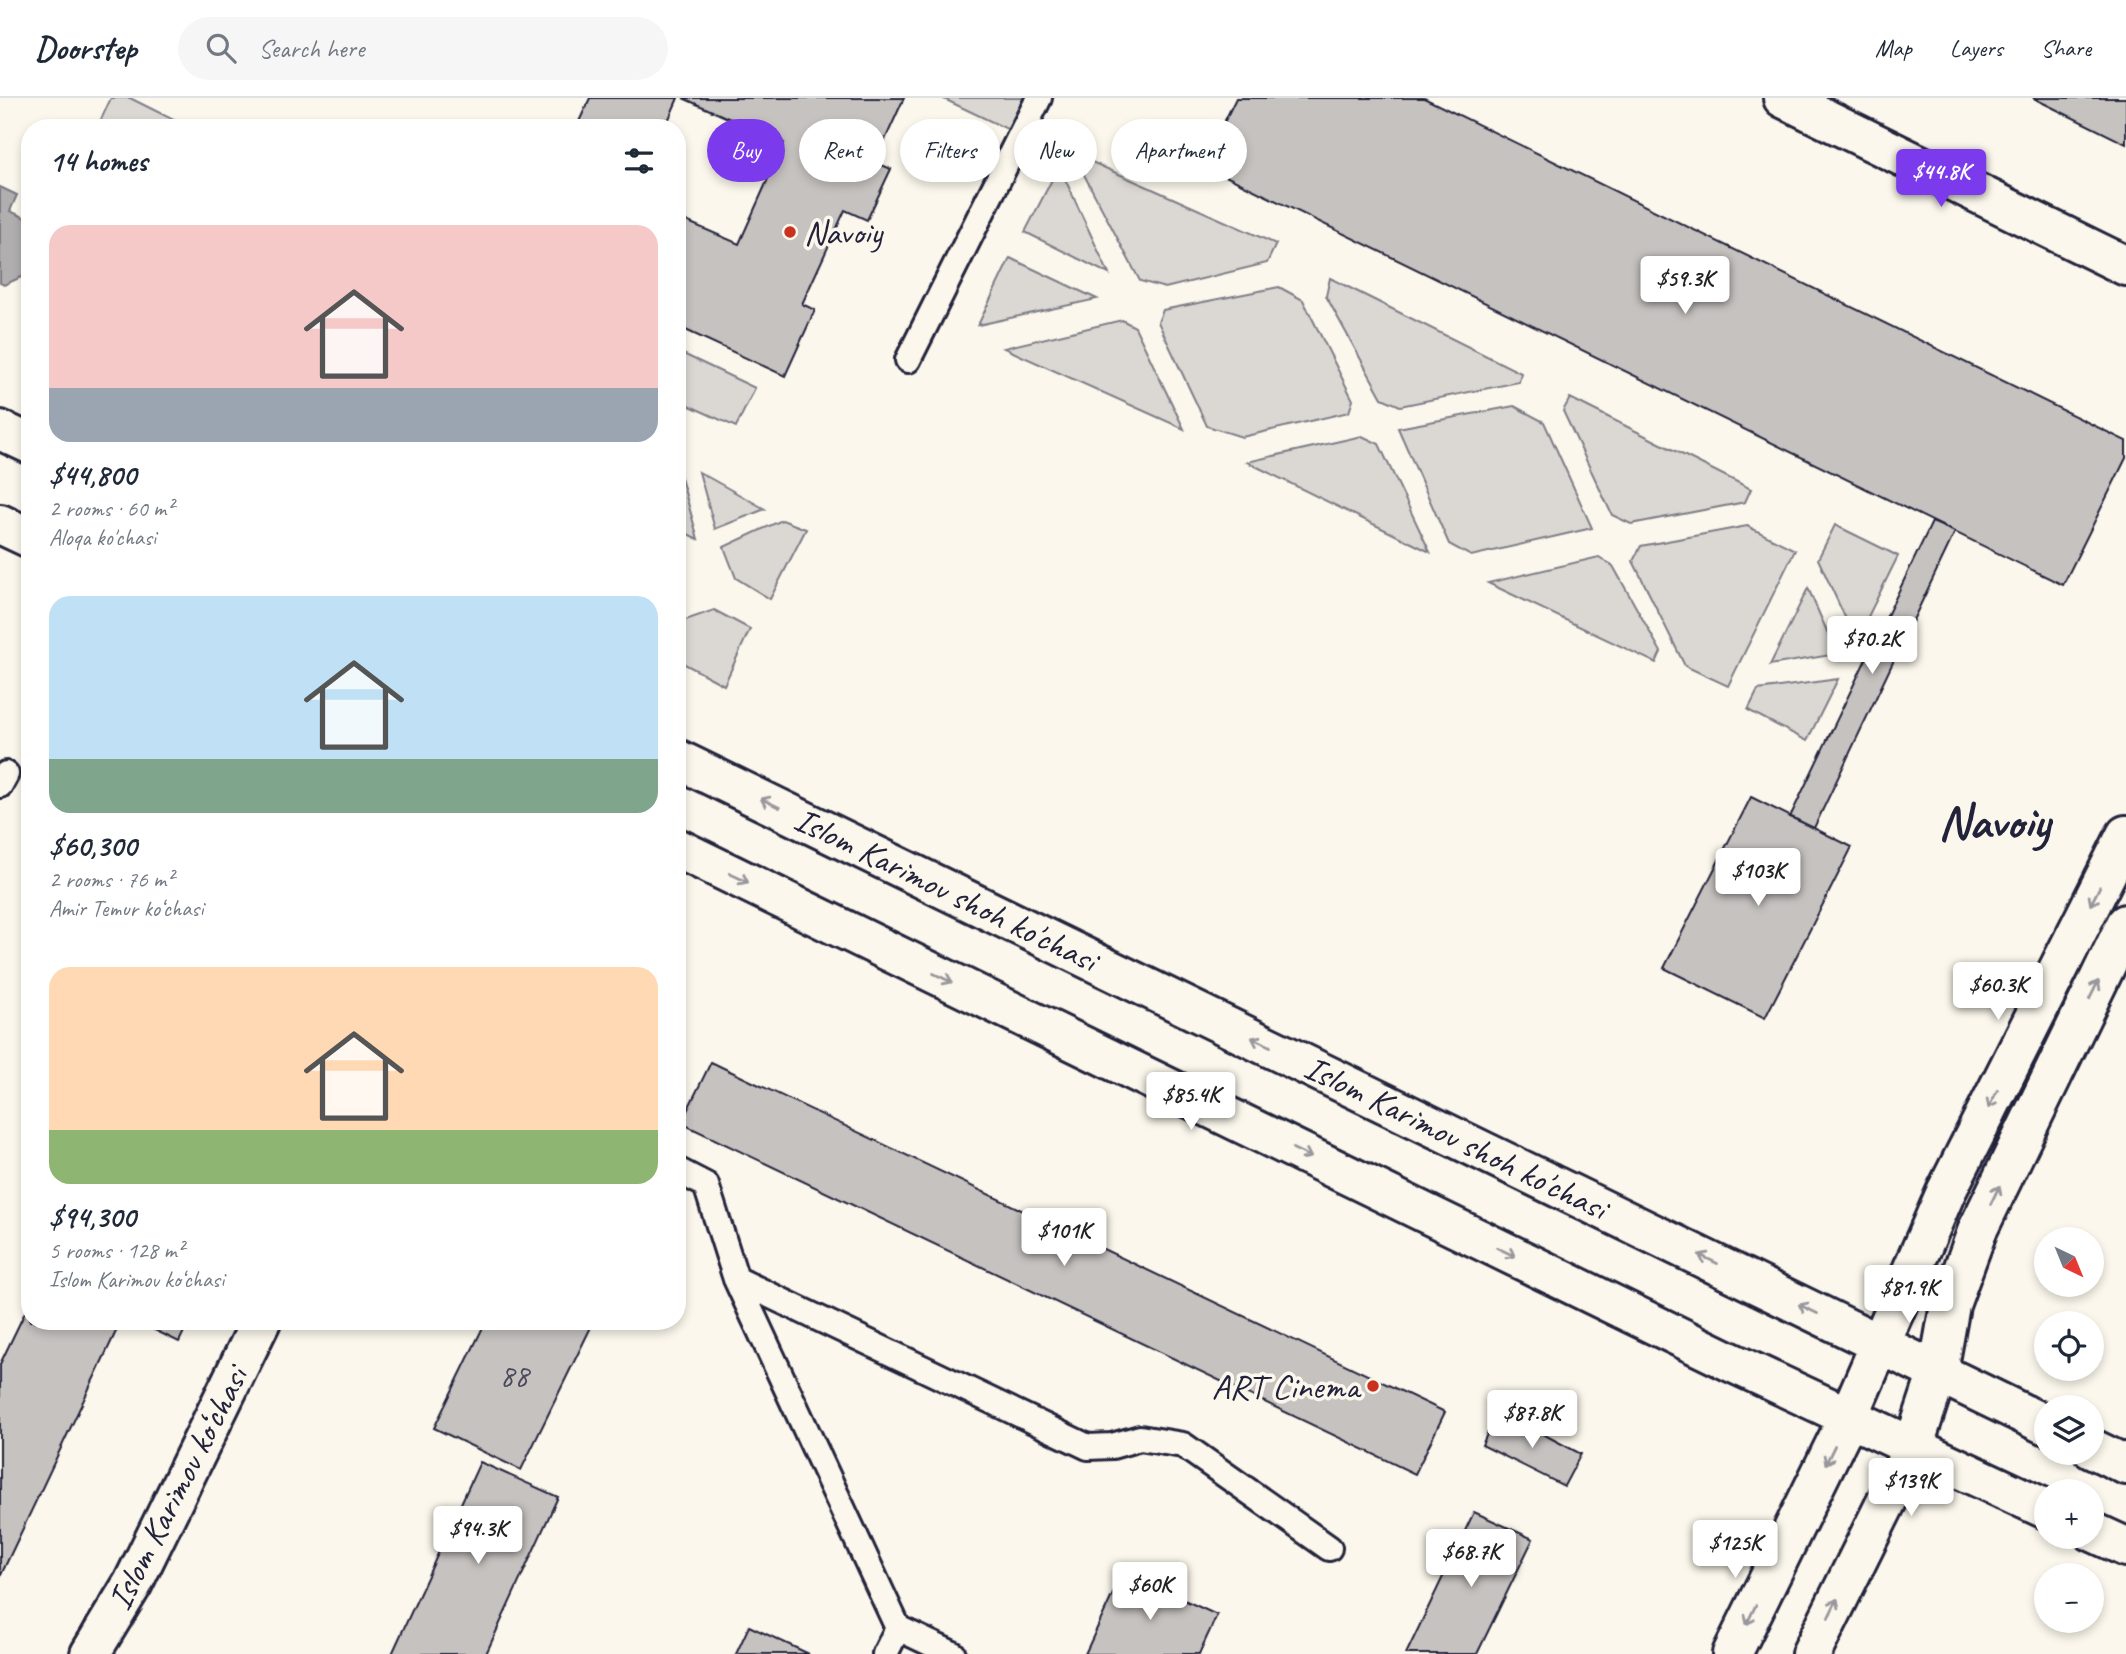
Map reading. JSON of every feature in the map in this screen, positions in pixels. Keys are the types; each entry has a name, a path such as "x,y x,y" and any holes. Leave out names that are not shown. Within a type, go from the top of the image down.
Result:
{"main road":[{"path":"1783,98 2126,266"},
{"path":"0,430 21,440"},
{"path":"0,524 21,534"},
{"name":"Islom Karimov shoh ko'chasi","path":"686,763 2034,1419"},
{"path":"1732,1654 1848,1418 1946,1192 2126,835"},
{"path":"686,852 1848,1418 2034,1503"},
{"path":"1811,1654 1913,1448 1938,1372 1950,1305 1979,1229 2126,924"},
{"name":"Islom Karimov ko‘chasi","path":"90,1654 132,1583 257,1330"},
{"path":"2104,1454 2126,1465"},
{"path":"2104,1537 2126,1547"}],"lane":[{"path":"908,360 1039,98"},
{"path":"686,1175 706,1185 736,1279 898,1628 953,1654"},
{"path":"736,1279 1088,1447 1112,1446 1140,1438 1183,1446 1329,1548"},
{"path":"886,1654 898,1628"}],"shaded area":[{"path":"111,98 130,98 172,119 101,119"},
{"path":"942,98 1024,98 1009,130 1000,126 1000,119 986,119"},
{"path":"1097,164 1111,171 1111,182 1137,182 1276,244 1267,263 1165,288 1140,281 1088,182 1097,182"},
{"path":"1051,182 1066,182 1109,274 1025,232"},
{"path":"0,187 17,195 10,211 21,216 21,277 4,285 0,283"},
{"path":"1010,258 1097,299 978,325"},
{"path":"1330,278 1521,373 1519,382 1400,406 1382,398 1326,296"},
{"path":"1279,287 1303,300 1353,400 1349,412 1242,437 1207,426 1158,322 1163,310"},
{"path":"1122,320 1135,327 1184,429 1004,348"},
{"path":"686,355 755,388 736,427 686,404"},
{"path":"1570,398 1751,489 1745,502 1631,524 1612,515 1563,411"},
{"path":"1514,406 1544,422 1592,528 1471,556 1449,544 1398,428"},
{"path":"1362,436 1379,444 1430,552 1247,462"},
{"path":"699,472 765,509 715,529"},
{"path":"686,496 698,539 686,533"},
{"path":"782,520 806,529 770,599 736,578 724,547"},
{"path":"1835,525 1898,556 1856,641 1818,559"},
{"path":"1747,526 1795,550 1728,686 1685,666 1633,561 1641,546"},
{"path":"1599,557 1613,566 1661,652 1656,663 1488,583"},
{"path":"1808,588 1837,654 1770,665"},
{"path":"714,610 750,629 724,685 686,665 686,620"},
{"path":"1838,679 1807,741 1748,710 1758,690"}],"building":[{"path":"590,98 678,98 669,119 580,119"},
{"name":"Navoiy","path":"683,98 904,98 886,138 886,119 799,119 799,182 885,182 867,220 845,210 802,304 815,310 785,376 686,330 686,221 739,244 767,182 785,182 785,119 730,119"},
{"path":"1236,98 1424,98 2126,441 2126,458 2063,585 1238,182 1247,182 1247,119 1226,119"},
{"path":"2033,98 2126,98 2126,144"},
{"name":"Navoiy","path":"886,167 891,169 886,180"},
{"path":"1932,522 1955,532 1814,828 1790,817"},
{"path":"1751,797 1852,847 1765,1018 1664,968"},
{"path":"711,1062 1445,1412 1415,1474 686,1125 686,1113"},
{"path":"21,1321 21,1330 117,1330 0,1577 0,1364"},
{"path":"154,1330 185,1330 179,1342"},
{"path":"482,1330 590,1330 521,1470 434,1428"},
{"path":"1492,1423 1522,1423 1581,1454 1564,1486 1482,1445"},
{"path":"480,1462 558,1497 486,1654 392,1654"},
{"path":"1474,1512 1533,1539 1477,1654 1406,1654"},
{"path":"1123,1572 1217,1615 1199,1654 1085,1654"},
{"path":"749,1626 809,1654 736,1654"}],"place":[{"name":"Navoiy","path":"790,232"},
{"name":"ART Cinema","path":"1373,1386"}],"district":[{"name":"Navoiy","path":"1994,821"}]}
